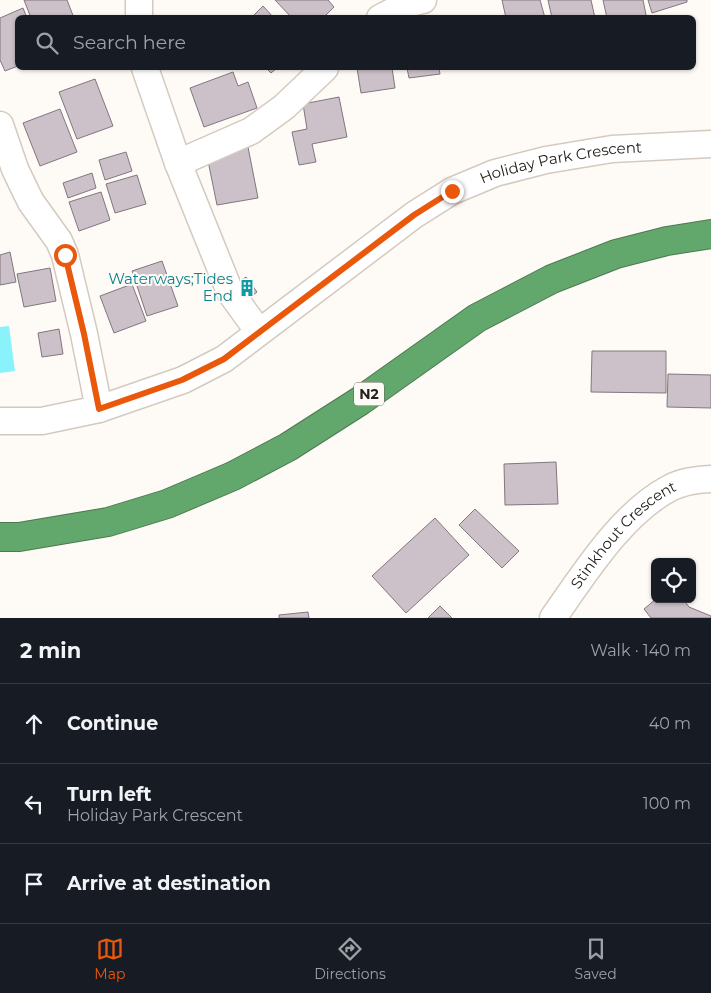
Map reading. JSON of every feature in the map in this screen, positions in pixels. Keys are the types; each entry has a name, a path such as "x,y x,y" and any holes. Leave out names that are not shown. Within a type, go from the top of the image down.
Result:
{"highway":[{"name":"N2","path":"0,537 108,522 167,504 233,476 288,447 360,401 477,318 552,279 616,254 666,241 711,234"}],"street":[{"path":"139,0 139,15"},
{"path":"386,15 407,4 423,0"},
{"path":"146,70 178,163 230,292 259,332"},
{"path":"178,163 251,130 284,107 323,70"},
{"path":"0,125 15,169 31,202 59,241 65,255 84,334 99,409"},
{"name":"Holiday Park Crescent","path":"0,421 42,421 99,409 182,380 224,359 414,215 452,191 495,174 546,160 612,149 711,144"},
{"name":"Stinkhout Crescent","path":"553,618 598,554 641,508 671,487 703,479 711,479"}],"water":[{"path":"9,326 15,371 0,373 0,327"}],"building":[{"path":"24,0 67,0 73,15 30,15"},
{"path":"275,0 328,0 334,7 326,15 289,15"},
{"path":"502,0 540,0 544,15 505,15"},
{"path":"548,0 591,0 594,15 551,15"},
{"path":"603,0 643,0 646,15 606,15"},
{"path":"648,0 687,0 687,2 652,13"},
{"path":"263,6 271,15 254,15"},
{"path":"23,8 26,15 15,15 15,67 5,71 0,60 0,18"},
{"path":"357,70 392,70 395,88 361,93"},
{"path":"407,70 439,70 440,74 409,78"},
{"path":"233,72 238,86 248,82 257,108 204,127 190,88"},
{"path":"95,79 113,126 77,139 59,92"},
{"path":"339,97 347,137 312,144 316,162 299,165 292,132 307,129 303,104"},
{"path":"60,109 77,152 40,166 23,123"},
{"path":"248,147 258,198 217,205 207,156"},
{"path":"126,152 132,171 105,180 99,160"},
{"path":"92,173 96,188 68,198 63,183"},
{"path":"137,175 146,204 115,213 106,184"},
{"path":"101,192 110,220 79,231 69,202"},
{"path":"10,252 16,282 0,285 0,255"},
{"path":"162,261 178,306 147,316 132,271"},
{"path":"50,268 56,301 24,307 17,274"},
{"name":"Waterways;Tides End","path":"246,277 257,292 248,299 236,283"},
{"path":"132,284 146,321 114,333 100,296"},
{"path":"59,329 63,354 42,357 38,333"},
{"path":"592,351 666,351 666,393 591,392"},
{"path":"668,374 711,375 711,408 667,407"},
{"path":"556,462 558,504 505,505 504,464"},
{"path":"475,509 519,551 502,568 459,525"},
{"path":"435,518 469,555 406,613 372,576"},
{"path":"651,603 686,603 689,607 711,616 711,618 651,618 644,609"},
{"path":"440,606 452,618 428,618"},
{"path":"308,612 309,618 279,618 279,615"}],"place":[{"name":"Waterways;Tides End","path":"247,288"}],"route":[{"path":"65,255 84,334 99,409 182,380 224,359 414,215 452,191"}]}
